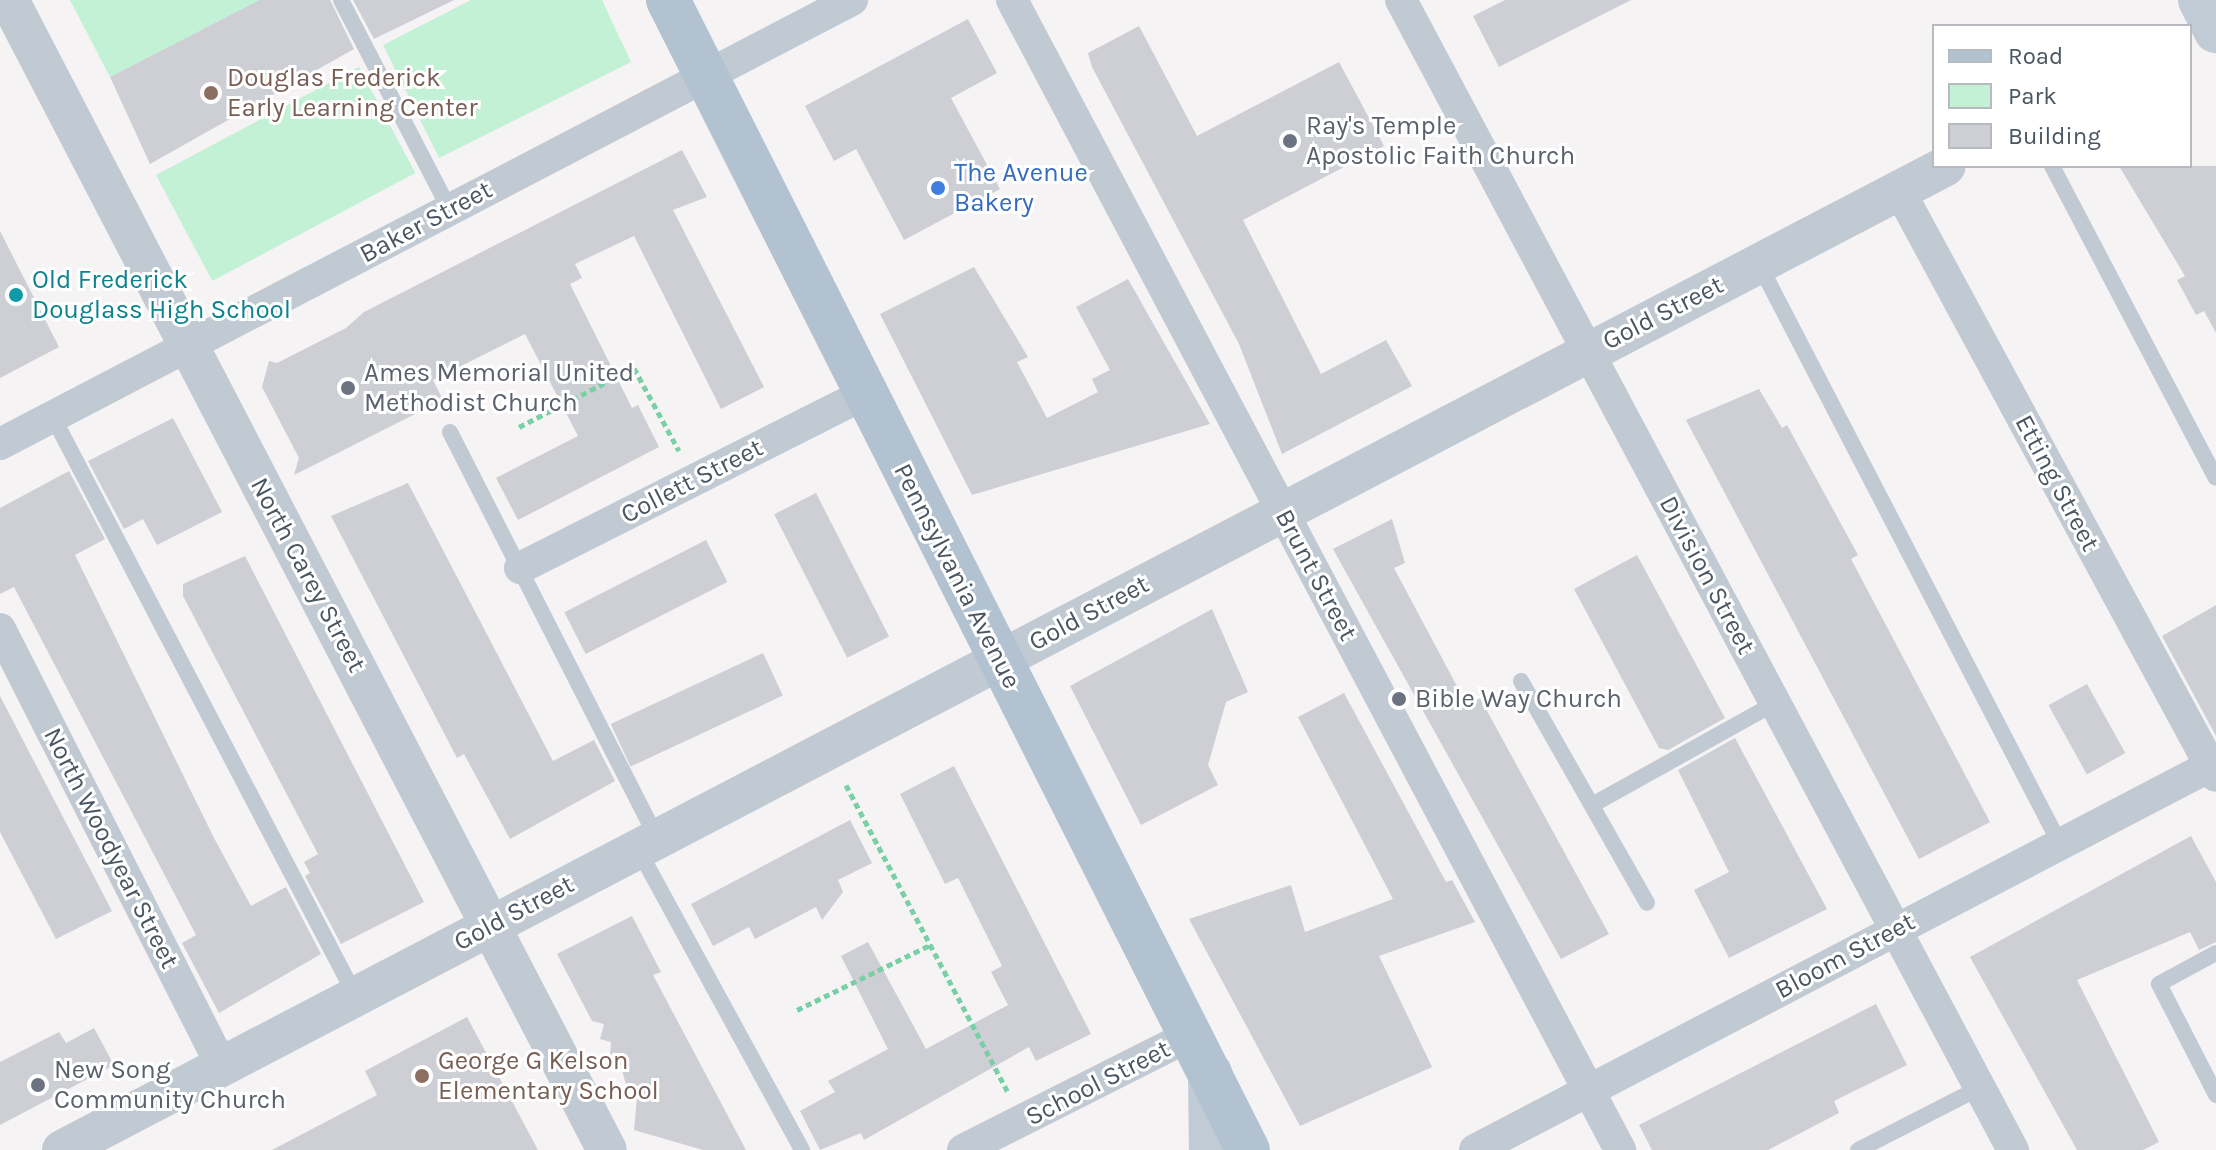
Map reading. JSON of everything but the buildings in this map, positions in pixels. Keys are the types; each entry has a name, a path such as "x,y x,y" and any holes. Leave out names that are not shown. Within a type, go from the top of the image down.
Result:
{"main road":[{"name":"Pennsylvania Avenue","path":"668,0 1248,1150"},
{"path":"1199,1055 1211,1150"}],"street":[{"name":"North Carey Street","path":"9,0 607,1150"},
{"name":"Baker Street","path":"0,444 852,0"},
{"name":"Brunt Street","path":"1012,0 1620,1150"},
{"name":"Division Street","path":"1401,0 2013,1150"},
{"name":"Gold Street","path":"62,1150 1942,168"},
{"name":"Etting Street","path":"1899,190 2214,768"},
{"name":"Collett Street","path":"520,568 865,394"},
{"name":"North Woodyear Street","path":"0,629 222,1066"},
{"name":"Bloom Street","path":"1475,1150 2060,844 2214,768"},
{"name":"School Street","path":"963,1150 1199,1055"}],"lane":[{"path":"341,0 450,210"},
{"path":"2053,168 2216,478"},
{"path":"1759,264 2060,844"},
{"path":"53,417 356,997"},
{"path":"450,432 520,568 647,844 802,1150"},
{"path":"1521,681 1647,903"},
{"path":"1592,805 1775,703"},
{"path":"2216,953 2159,984 2216,1095"},
{"path":"1858,1150 1979,1088"}],"path":[{"path":"519,427 634,368 683,459"},
{"path":"846,785 1012,1099"},
{"path":"797,1010 930,945"}],"green space":[{"path":"70,0 261,0 110,77"},
{"path":"471,0 602,0 631,62 439,158 383,45"},
{"path":"359,67 415,173 212,281 156,175"}],"place":[{"name":"Douglas Frederick Early Learning Center","path":"211,93"},
{"name":"Ray's Temple Apostolic Faith Church","path":"1290,141"},
{"name":"The Avenue Bakery","path":"938,188"},
{"name":"Old Frederick Douglass High School","path":"16,295"},
{"name":"Ames Memorial United Methodist Church","path":"348,388"},
{"name":"Bible Way Church","path":"1399,699"},
{"name":"George G Kelson Elementary School","path":"422,1076"},
{"name":"New Song Community Church","path":"38,1085"}]}
